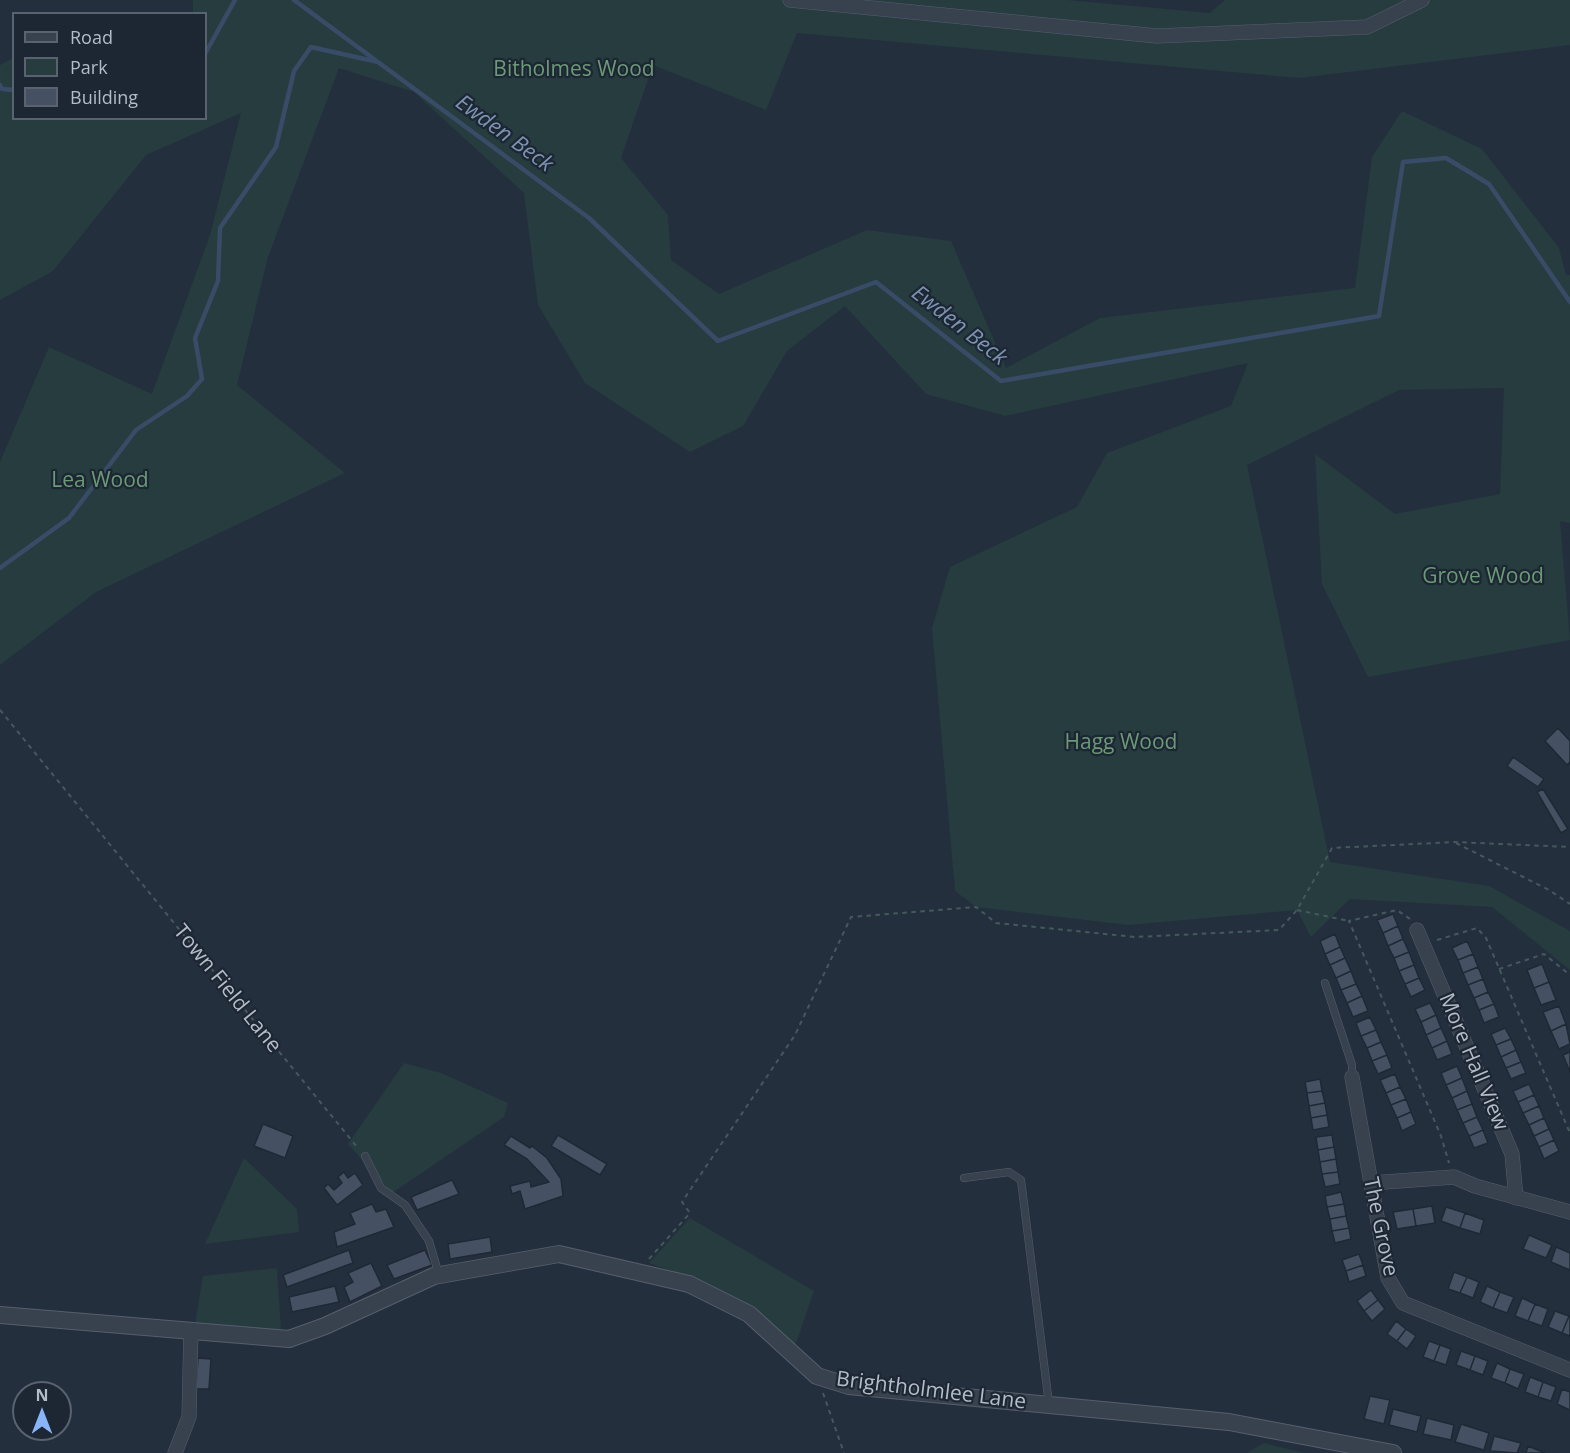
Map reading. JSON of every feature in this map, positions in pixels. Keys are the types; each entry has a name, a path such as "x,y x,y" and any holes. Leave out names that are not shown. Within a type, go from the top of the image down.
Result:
{"street":[{"path":"790,0 1157,36 1367,27 1422,0"},
{"name":"More Hall View","path":"1417,930 1512,1154 1516,1198"},
{"name":"The Grove","path":"1352,1077 1388,1278 1403,1303 1570,1370"},
{"path":"1371,1183 1454,1177 1516,1198 1570,1212"},
{"name":"Brightholmlee Lane","path":"0,1315 289,1339 325,1326 439,1275 559,1254 689,1284 748,1314 817,1376 849,1386 1229,1422 1394,1453"},
{"path":"175,1453 189,1417 190,1330"}],"lane":[{"path":"1325,983 1352,1065 1352,1077"},
{"path":"365,1156 381,1188 405,1205 429,1241 439,1275"},
{"path":"964,1178 1009,1172 1021,1180 1049,1405"}],"path":[{"name":"Town Field Lane","path":"0,710 365,1156"},
{"path":"1455,843 1549,890 1570,904"},
{"path":"637,1272 690,1213 682,1202 795,1035 851,917 976,907 996,923 1135,937 1279,930 1297,910 1332,848 1455,843 1570,848"},
{"path":"1297,910 1349,921 1397,910 1408,917 1417,930"},
{"path":"1349,921 1441,1136 1454,1177"},
{"path":"1423,944 1477,928 1486,938 1570,1133"},
{"path":"1499,969 1544,954 1570,975"},
{"path":"817,1376 844,1453"}],"green space":[{"path":"193,0 1067,0 1210,13 1225,0 1570,0 1570,45 1299,78 797,33 766,110 653,65 621,158 668,215 671,260 719,294 867,230 951,241 1006,368 1100,318 1355,288 1372,157 1402,111 1482,149 1559,248 1566,275 1570,275 1570,523 1560,521 1570,640 1368,677 1322,584 1315,454 1395,514 1500,494 1504,388 1399,390 1247,465 1330,862 1489,886 1570,931 1570,970 1492,907 1350,899 1311,937 1297,910 1128,925 976,907 955,891 932,628 950,567 1077,507 1107,453 1231,406 1248,363 1005,416 926,394 845,306 787,351 743,426 690,452 585,383 538,305 524,193 414,92 339,68 268,257 237,385 345,473 96,592 0,665 0,462 49,347 152,394 210,235 241,113 146,155 53,271 0,300 0,65 12,59 12,120 207,120 207,12 193,12"},
{"path":"404,1063 441,1073 508,1103 504,1117 392,1193 348,1144"},
{"path":"244,1158 297,1209 299,1232 205,1244"},
{"path":"690,1218 814,1291 795,1346 698,1281 649,1263"},
{"path":"277,1268 281,1331 195,1324 203,1276"},
{"path":"1264,1443 1304,1453 1247,1453"}],"building":[{"path":"1558,728 1570,741 1570,762 1567,765 1545,741"},
{"path":"1513,757 1544,779 1538,787 1507,766"},
{"path":"1543,789 1568,829 1561,833 1537,792"},
{"path":"1393,914 1398,926 1383,933 1377,920"},
{"path":"1398,926 1403,939 1388,946 1383,933"},
{"path":"1335,934 1340,947 1325,954 1320,941"},
{"path":"1403,939 1409,952 1394,958 1388,946"},
{"path":"1467,941 1473,954 1458,960 1452,948"},
{"path":"1340,947 1345,958 1330,965 1325,954"},
{"path":"1409,952 1414,965 1399,971 1394,958"},
{"path":"1473,954 1478,967 1463,973 1458,960"},
{"path":"1345,958 1351,971 1336,978 1330,965"},
{"path":"1542,964 1549,982 1534,988 1527,970"},
{"path":"1414,965 1419,978 1405,984 1399,971"},
{"path":"1478,967 1483,979 1468,985 1463,973"},
{"path":"1351,971 1356,984 1341,990 1336,978"},
{"path":"1419,978 1425,990 1411,997 1405,984"},
{"path":"1483,979 1488,992 1474,998 1468,985"},
{"path":"1549,982 1556,1000 1541,1005 1534,988"},
{"path":"1356,984 1362,996 1347,1003 1341,990"},
{"path":"1488,992 1494,1004 1479,1010 1474,998"},
{"path":"1362,996 1368,1011 1353,1017 1347,1003"},
{"path":"1430,1003 1436,1015 1421,1022 1415,1009"},
{"path":"1494,1004 1499,1017 1484,1023 1479,1010"},
{"path":"1559,1006 1566,1024 1551,1031 1543,1012"},
{"path":"1436,1015 1441,1028 1426,1035 1421,1022"},
{"path":"1370,1017 1376,1030 1361,1036 1356,1023"},
{"path":"1566,1024 1570,1044 1559,1049 1551,1031"},
{"path":"1441,1028 1447,1041 1432,1048 1426,1035"},
{"path":"1505,1028 1511,1039 1496,1045 1491,1034"},
{"path":"1376,1030 1381,1042 1367,1048 1361,1036"},
{"path":"1511,1039 1516,1050 1501,1057 1496,1045"},
{"path":"1447,1041 1452,1054 1437,1060 1432,1048"},
{"path":"1381,1042 1387,1055 1372,1061 1367,1048"},
{"path":"1516,1050 1521,1062 1506,1068 1501,1057"},
{"path":"1570,1052 1570,1072 1563,1055"},
{"path":"1387,1055 1392,1068 1378,1074 1372,1061"},
{"path":"1521,1062 1526,1073 1511,1079 1506,1068"},
{"path":"1457,1066 1462,1078 1446,1085 1441,1073"},
{"path":"1395,1074 1400,1087 1386,1093 1380,1080"},
{"path":"1462,1078 1467,1091 1452,1098 1446,1085"},
{"path":"1320,1079 1322,1091 1307,1093 1305,1082"},
{"path":"1529,1084 1534,1095 1518,1102 1513,1091"},
{"path":"1400,1087 1406,1099 1391,1105 1386,1093"},
{"path":"1322,1091 1325,1103 1309,1106 1307,1093"},
{"path":"1467,1091 1472,1104 1457,1110 1452,1098"},
{"path":"1534,1095 1539,1106 1523,1113 1518,1102"},
{"path":"1406,1099 1411,1112 1397,1118 1391,1105"},
{"path":"1325,1103 1327,1115 1311,1118 1309,1106"},
{"path":"1472,1104 1477,1117 1463,1123 1457,1110"},
{"path":"1539,1106 1544,1118 1529,1125 1523,1113"},
{"path":"1411,1112 1416,1124 1402,1131 1397,1118"},
{"path":"1327,1115 1329,1127 1313,1130 1311,1118"},
{"path":"1477,1117 1483,1130 1469,1136 1463,1123"},
{"path":"1544,1118 1549,1129 1534,1136 1529,1125"},
{"path":"263,1124 293,1136 285,1158 254,1146"},
{"path":"1549,1129 1554,1140 1539,1147 1534,1136"},
{"path":"1483,1130 1488,1143 1474,1148 1469,1136"},
{"path":"558,1135 607,1164 600,1175 551,1146"},
{"path":"1332,1135 1334,1147 1318,1150 1316,1137"},
{"path":"511,1136 530,1148 532,1146 547,1158 561,1179 563,1196 525,1209 520,1191 512,1194 510,1186 530,1181 531,1187 549,1182 527,1159 504,1145"},
{"path":"1554,1140 1559,1151 1544,1159 1539,1147"},
{"path":"1334,1147 1336,1159 1320,1162 1318,1150"},
{"path":"1336,1159 1338,1172 1322,1174 1320,1162"},
{"path":"344,1172 348,1178 355,1173 363,1185 337,1205 324,1188 328,1184 334,1190 342,1183 338,1177"},
{"path":"1338,1172 1340,1184 1325,1187 1322,1174"},
{"path":"452,1180 459,1194 417,1210 411,1197"},
{"path":"1341,1192 1344,1204 1327,1207 1325,1196"},
{"path":"372,1204 376,1212 386,1209 394,1227 337,1247 334,1232 355,1224 350,1213"},
{"path":"1344,1204 1346,1216 1330,1219 1327,1207"},
{"path":"1432,1206 1435,1223 1416,1226 1413,1209"},
{"path":"1446,1207 1465,1213 1460,1228 1441,1221"},
{"path":"1413,1209 1416,1226 1397,1229 1393,1212"},
{"path":"1465,1213 1484,1220 1480,1234 1460,1228"},
{"path":"1346,1216 1349,1228 1332,1231 1330,1219"},
{"path":"1349,1228 1351,1239 1335,1243 1332,1231"},
{"path":"1529,1235 1552,1245 1546,1258 1523,1249"},
{"path":"490,1237 492,1252 450,1259 448,1244"},
{"path":"1556,1247 1570,1253 1570,1270 1551,1262"},
{"path":"349,1250 353,1263 287,1287 283,1275"},
{"path":"425,1250 432,1265 394,1279 387,1265"},
{"path":"1359,1254 1363,1265 1346,1271 1342,1260"},
{"path":"371,1263 382,1286 350,1302 344,1287 353,1282 348,1273"},
{"path":"1363,1265 1366,1276 1349,1282 1346,1271"},
{"path":"1454,1272 1467,1277 1460,1293 1448,1289"},
{"path":"1467,1277 1479,1282 1473,1298 1460,1293"},
{"path":"335,1286 339,1302 292,1312 289,1297"},
{"path":"1487,1286 1500,1292 1493,1308 1480,1302"},
{"path":"1371,1290 1378,1300 1364,1311 1357,1301"},
{"path":"1500,1292 1514,1297 1507,1313 1493,1308"},
{"path":"1522,1298 1535,1304 1528,1321 1515,1316"},
{"path":"1378,1300 1385,1309 1372,1321 1364,1311"},
{"path":"1535,1304 1548,1309 1542,1326 1528,1321"},
{"path":"1555,1311 1569,1316 1562,1333 1548,1327"},
{"path":"1570,1317 1570,1336 1562,1333"},
{"path":"1396,1321 1406,1329 1397,1341 1387,1334"},
{"path":"1406,1329 1416,1336 1407,1349 1397,1341"},
{"path":"1429,1341 1440,1345 1434,1361 1423,1357"},
{"path":"1440,1345 1451,1349 1446,1365 1434,1361"},
{"path":"1461,1351 1475,1356 1470,1370 1456,1365"},
{"path":"1475,1356 1488,1361 1483,1375 1470,1370"},
{"path":"198,1358 211,1359 209,1389 196,1389"},
{"path":"1497,1363 1510,1369 1505,1383 1491,1378"},
{"path":"1510,1369 1524,1374 1518,1389 1505,1383"},
{"path":"1530,1377 1543,1382 1538,1397 1525,1392"},
{"path":"1543,1382 1556,1387 1551,1401 1538,1397"},
{"path":"1562,1389 1570,1392 1570,1410 1557,1404"},
{"path":"1370,1396 1390,1400 1384,1424 1364,1419"},
{"path":"1393,1409 1421,1416 1417,1432 1389,1425"},
{"path":"1427,1418 1454,1425 1451,1440 1423,1434"},
{"path":"1461,1424 1489,1433 1484,1450 1455,1442"},
{"path":"1494,1436 1521,1443 1517,1453 1490,1451"},
{"path":"1528,1446 1545,1453 1526,1453"}],"waterway":[{"name":"Ewden Beck","path":"207,50 235,0"},
{"name":"Ewden Beck","path":"294,0 589,218 718,341 876,282 1001,381 1379,316 1403,162 1446,158 1489,184 1570,302"},
{"path":"0,568 69,518 136,430 187,396 202,379 195,338 218,281 220,228 276,147 294,71 311,47 378,62"},
{"name":"Ewden Beck","path":"0,85 2,89 12,90"}],"park label":[{"name":"Bitholmes Wood","path":"574,70"},
{"name":"Lea Wood","path":"100,481"},
{"name":"Grove Wood","path":"1483,577"},
{"name":"Hagg Wood","path":"1121,743"}]}
